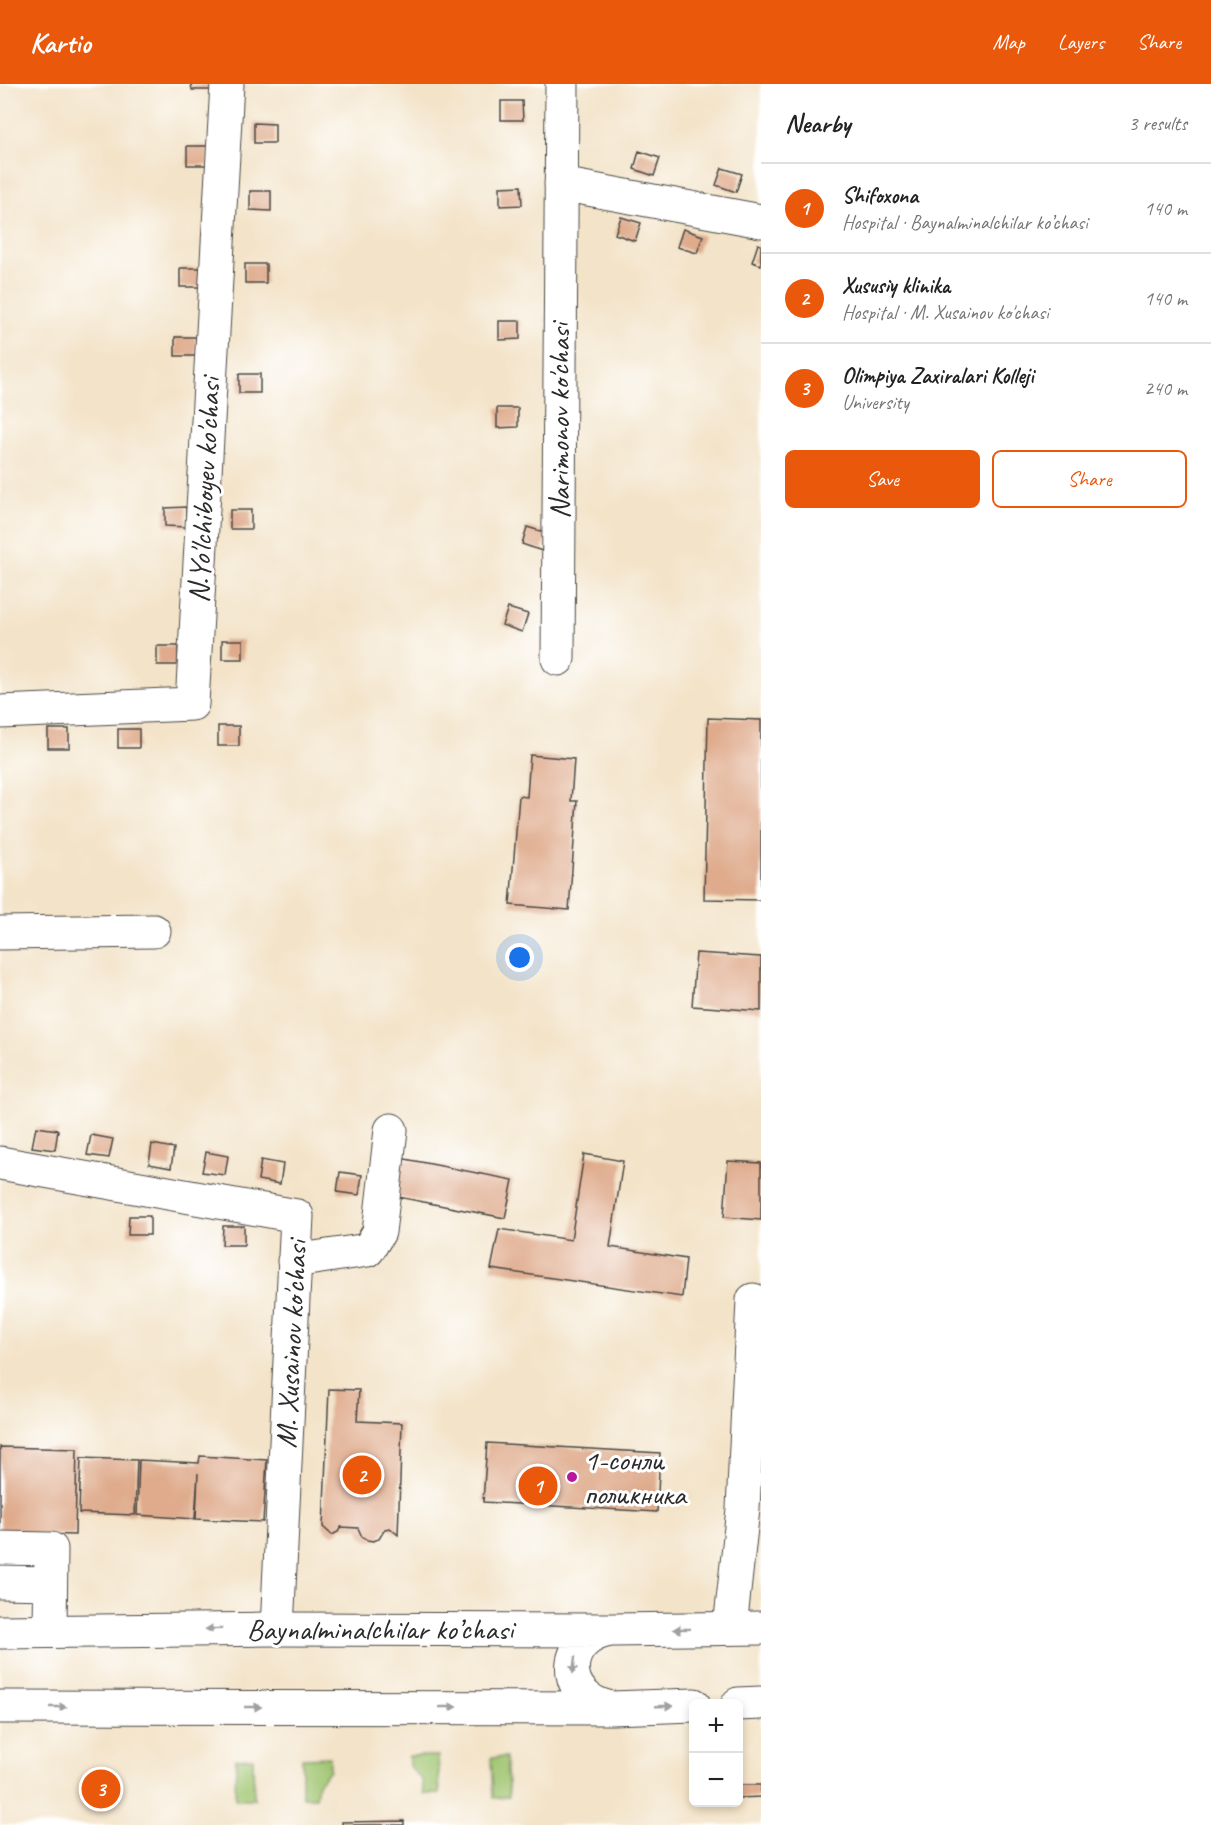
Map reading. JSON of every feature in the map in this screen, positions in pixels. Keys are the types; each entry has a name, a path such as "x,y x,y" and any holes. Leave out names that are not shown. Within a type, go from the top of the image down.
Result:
{"street":[{"name":"N.Yo'lchiboyev ko'chasi","path":"0,712 192,704 226,84"},
{"name":"Narimonov ko'chasi","path":"558,659 561,84"},
{"path":"561,184 761,221"},
{"path":"0,933 154,931"},
{"path":"294,1261 368,1250 379,1232 391,1130"},
{"name":"M. Xusainov ko'chasi","path":"0,1163 297,1216 277,1629"},
{"path":"745,1628 743,1509 753,1300"},
{"path":"0,1548 51,1549 50,1631"},
{"path":"0,1582 50,1583"},
{"name":"Baynalminalchilar ko’chasi","path":"0,1632 745,1628"},
{"path":"612,1708 599,1706 578,1688 573,1675 573,1661 578,1648 587,1638 599,1632 613,1630"},
{"path":"743,1704 761,1703"},
{"path":"0,1707 612,1708 689,1705"}],"green space":[{"path":"409,1756 438,1756 440,1794 424,1794 422,1780 409,1766"},
{"path":"330,1757 330,1770 318,1783 316,1797 302,1797 302,1758"},
{"path":"506,1757 509,1797 493,1798 491,1758"},
{"path":"253,1758 254,1799 235,1799 236,1759"}],"building":[{"path":"191,84 212,84 212,90 192,90"},
{"path":"501,101 522,101 523,120 501,120"},
{"path":"254,123 275,124 275,143 254,143"},
{"path":"187,146 208,146 208,165 187,165"},
{"path":"639,151 660,158 654,176 634,169"},
{"path":"722,168 742,174 736,192 716,185"},
{"path":"521,186 522,205 500,206 500,187"},
{"path":"250,191 271,191 271,211 250,210"},
{"path":"621,217 641,223 635,241 615,234"},
{"path":"683,229 703,236 697,253 677,247"},
{"path":"758,244 761,245 761,265 752,262"},
{"path":"245,264 266,264 266,283 245,283"},
{"path":"180,268 201,268 201,287 180,287"},
{"path":"499,321 520,321 520,339 499,340"},
{"path":"175,337 196,337 196,356 175,356"},
{"path":"239,374 260,374 260,393 239,393"},
{"path":"497,408 518,408 518,427 497,428"},
{"path":"186,507 186,527 165,526 165,508"},
{"path":"230,510 251,510 251,529 230,529"},
{"path":"527,527 547,533 542,551 522,544"},
{"path":"508,608 528,614 522,632 502,625"},
{"path":"222,640 243,640 243,659 222,659"},
{"path":"157,646 178,646 178,665 157,665"},
{"path":"708,718 761,720 761,900 704,899"},
{"path":"218,726 239,726 239,746 218,746"},
{"path":"48,729 69,729 69,748 48,748"},
{"path":"118,729 139,729 139,748 118,748"},
{"path":"530,755 574,759 571,801 577,801 569,910 510,905 519,796 527,797"},
{"path":"696,953 761,957 761,1011 692,1006"},
{"path":"36,1127 58,1130 55,1150 32,1147"},
{"path":"91,1135 113,1139 109,1158 87,1155"},
{"path":"152,1144 174,1148 171,1168 149,1164"},
{"path":"206,1152 228,1156 225,1175 202,1172"},
{"path":"584,1154 623,1161 610,1247 686,1259 682,1297 491,1269 499,1229 571,1240"},
{"path":"395,1157 513,1180 505,1218 388,1195"},
{"path":"261,1160 283,1164 280,1184 258,1180"},
{"path":"728,1161 761,1163 761,1220 724,1217"},
{"path":"340,1172 362,1175 359,1195 337,1192"},
{"path":"129,1216 150,1216 150,1235 128,1235"},
{"path":"223,1226 244,1226 244,1245 222,1245"},
{"path":"329,1389 359,1390 357,1421 402,1423 398,1535 390,1528 385,1529 379,1539 373,1541 362,1537 358,1528 341,1527 332,1535 323,1527"},
{"name":"1-сонли поликника","path":"487,1443 660,1453 657,1512 483,1502"},
{"path":"0,1447 77,1449 75,1535 0,1533"},
{"path":"200,1456 267,1460 263,1522 196,1519 198,1473 195,1519 137,1515 139,1460 199,1463"},
{"path":"81,1458 137,1460 135,1515 79,1513"},
{"path":"743,1785 761,1785 761,1797 743,1798"},
{"path":"404,1821 404,1825 342,1825 342,1822"}],"place":[{"name":"Xususiy klinika","path":"362,1475"},
{"name":"1-сонли поликника","path":"572,1477"},
{"name":"Shifoxona","path":"538,1486"},
{"name":"Olimpiya Zaxiralari Kolleji","path":"101,1789"}]}
